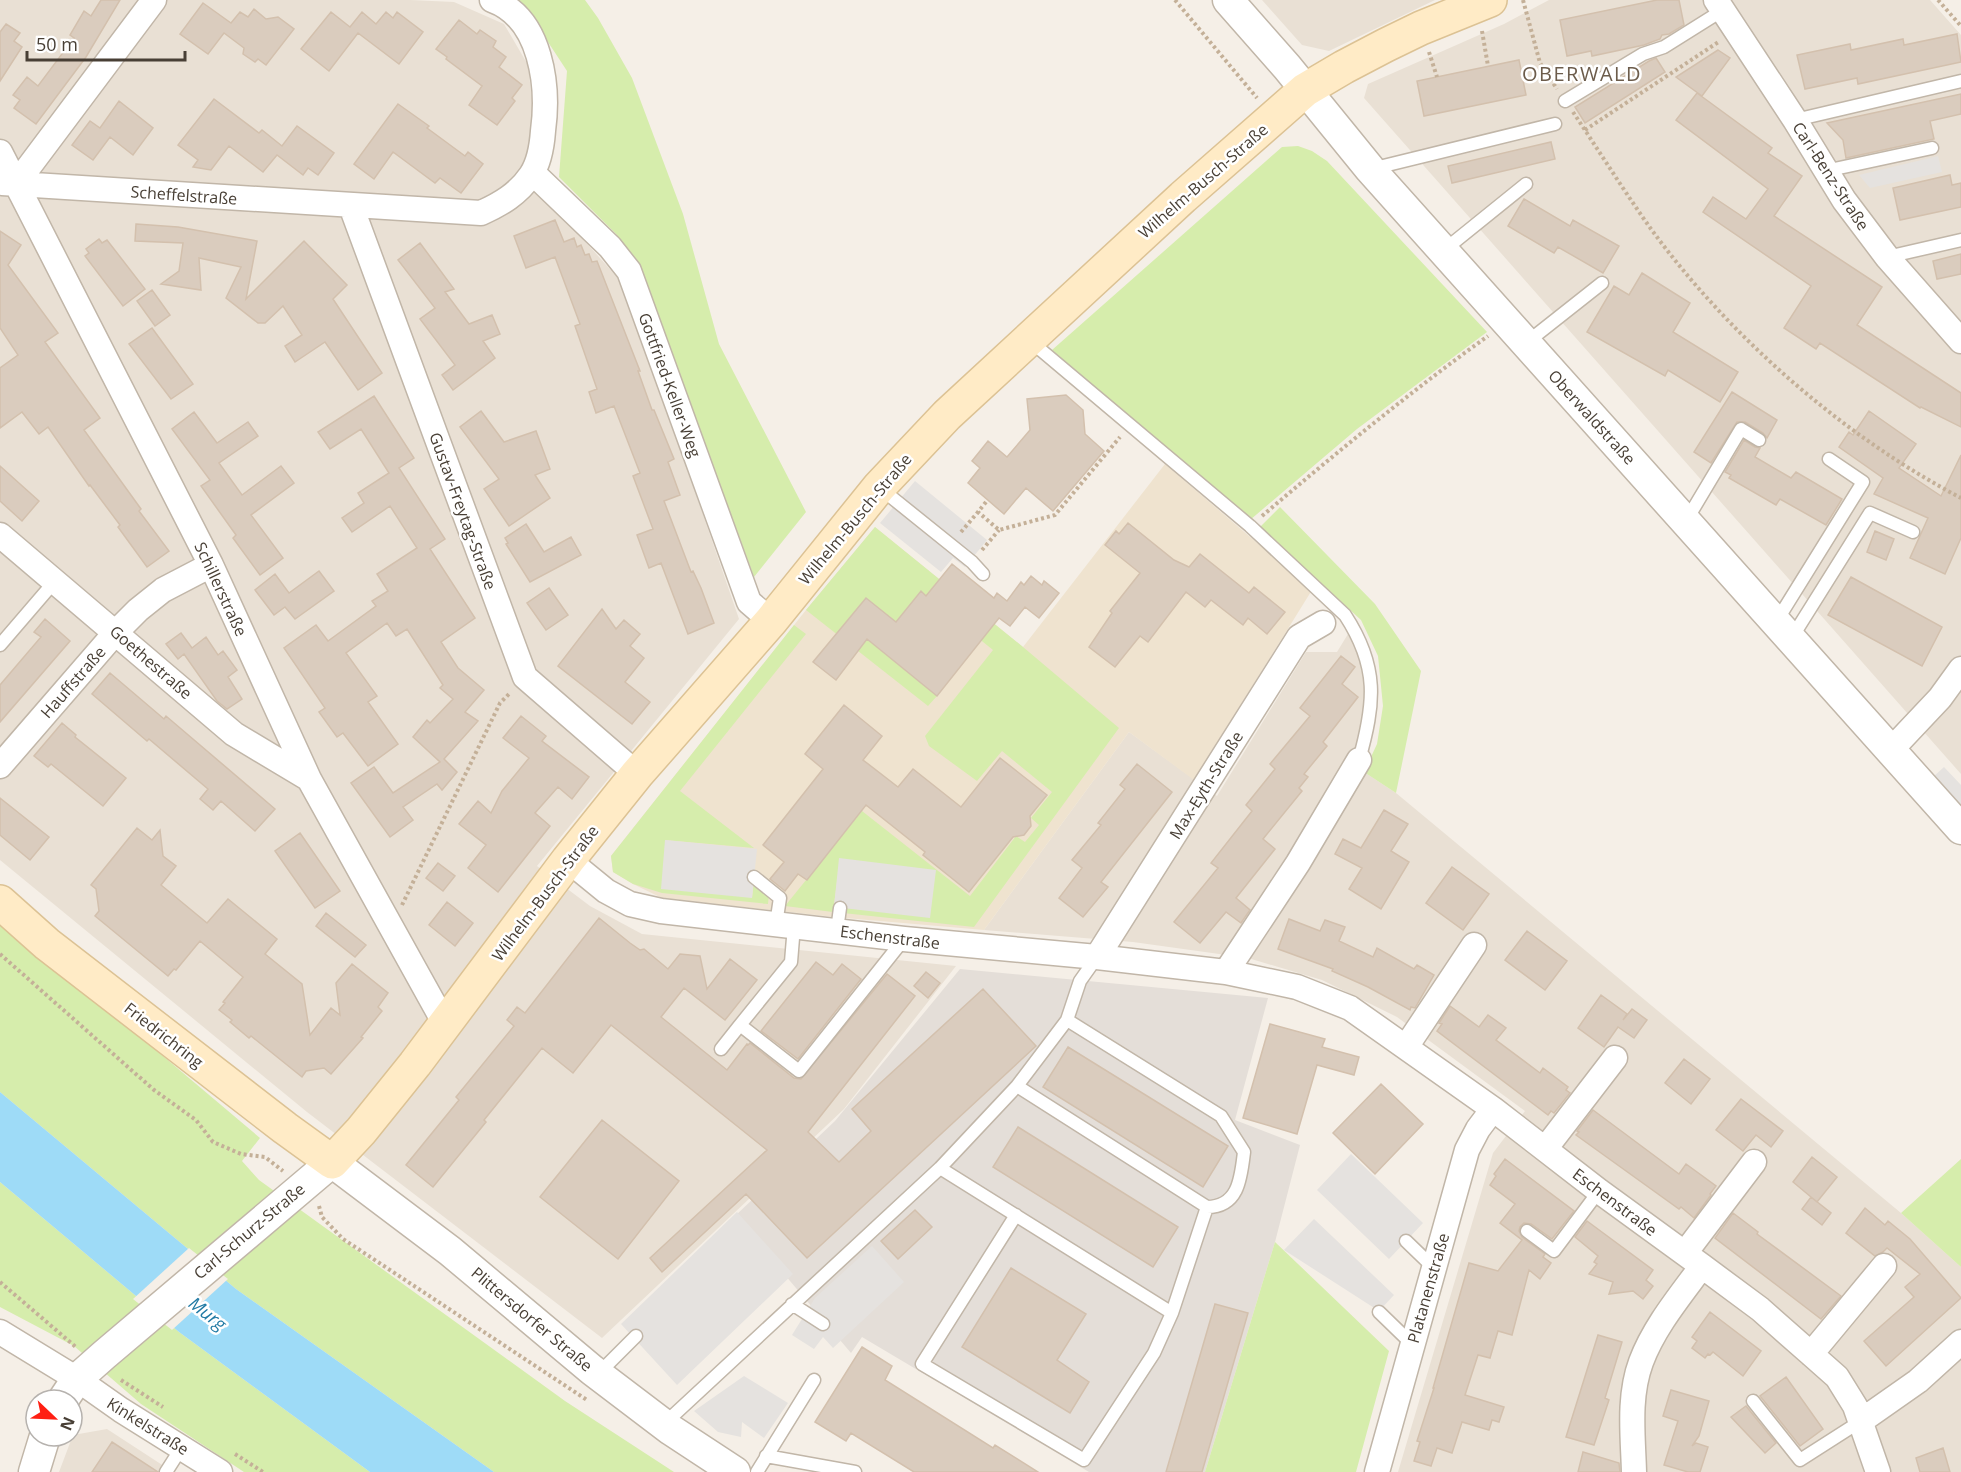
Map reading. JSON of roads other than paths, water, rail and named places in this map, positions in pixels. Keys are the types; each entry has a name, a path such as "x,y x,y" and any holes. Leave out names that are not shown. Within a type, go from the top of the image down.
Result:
{"main road":[{"name":"Wilhelm-Busch-Straße","path":"332,1162 361,1131 445,1024 568,860 637,774 771,621 879,487 947,415 1183,197 1305,90 1386,45 1421,28 1484,3"},
{"name":"Friedrichring","path":"0,902 56,951 332,1162"}],"street":[{"path":"8,184 154,0"},
{"path":"492,0 518,18 530,36 538,54 545,84 546,111 542,146 532,173"},
{"name":"Oberwaldstraße","path":"1228,0 1370,170 1961,829"},
{"name":"Carl-Benz-Straße","path":"1720,5 1796,120 1844,200 1887,258 1961,341"},
{"name":"Schillerstraße","path":"0,152 8,184 211,565 309,779 445,1024"},
{"name":"Scheffelstraße","path":"8,184 480,213 502,204 518,191 532,173"},
{"name":"Gottfried-Keller-Weg","path":"532,173 610,247 628,271 749,602 771,621"},
{"name":"Gustav-Freytag-Straße","path":"351,206 525,677 637,774"},
{"name":"Goethestraße","path":"0,535 234,734 309,779"},
{"name":"Hauffstraße","path":"0,766 116,632 138,610 163,590 211,565"},
{"name":"Max-Eyth-Straße","path":"1097,957 1299,637 1323,623"},
{"path":"1890,751 1940,698 1961,669"},
{"path":"1226,972 1298,863 1359,760"},
{"name":"Eschenstraße","path":"568,860 606,891 630,904 661,911 785,925 838,919 904,939 1226,972 1298,987 1350,1008 1492,1109 1760,1309 1837,1377 1855,1406 1878,1472"},
{"path":"1406,1047 1474,945"},
{"path":"1545,1149 1615,1058"},
{"name":"Platanenstraße","path":"1377,1472 1467,1149 1492,1109"},
{"name":"Carl-Schurz-Straße","path":"85,1374 279,1205 332,1162"},
{"name":"Plittersdorfer Straße","path":"332,1162 450,1251 598,1374 664,1424 735,1472"},
{"path":"1634,1472 1634,1394 1640,1364 1694,1259 1754,1162"},
{"path":"1811,1354 1884,1266"},
{"name":"Kinkelstraße","path":"0,1332 85,1374 121,1410 220,1472"},
{"path":"1861,1421 1918,1381 1961,1342"},
{"path":"34,1472 41,1448"}],"lane":[{"path":"1565,101 1643,54 1664,47 1720,5"},
{"path":"1796,120 1961,81"},
{"path":"1370,170 1555,124"},
{"path":"1825,171 1932,148"},
{"path":"1443,251 1526,184"},
{"path":"1887,258 1961,240"},
{"path":"1517,333 1602,283"},
{"path":"1028,339 1250,526 1345,615 1356,632 1366,656 1372,688 1370,722 1359,760"},
{"path":"1686,522 1741,429 1759,440"},
{"path":"1783,632 1863,482 1829,459"},
{"path":"879,487 972,562 983,574"},
{"path":"1783,632 1870,513 1913,532"},
{"path":"0,645 55,581"},
{"path":"1323,623 1345,615"},
{"path":"721,1049 791,963 780,898 754,877"},
{"path":"740,1024 799,1071 904,939"},
{"path":"664,1424 939,1168 1017,1086 1067,1020 1080,981 1097,957"},
{"path":"1017,1086 1207,1207 1220,1207 1229,1200 1240,1182 1244,1152 1221,1116 1067,1020"},
{"path":"939,1168 1172,1313"},
{"path":"1527,1231 1554,1251 1599,1191"},
{"path":"1016,1215 922,1364 1084,1460 1154,1353 1172,1313 1207,1207"},
{"path":"1406,1241 1434,1268"},
{"path":"792,1304 823,1324"},
{"path":"1379,1311 1412,1344"},
{"path":"598,1374 636,1336"},
{"path":"757,1472 814,1380"},
{"path":"1753,1401 1800,1460 1861,1421"},
{"path":"166,1472 182,1447"},
{"path":"766,1456 855,1472"}],"water":[{"name":"Murg","path":"0,1092 236,1289 494,1472 370,1472 179,1332 0,1182"}],"district":[{"name":"OBERWALD","path":"1582,73"}]}
